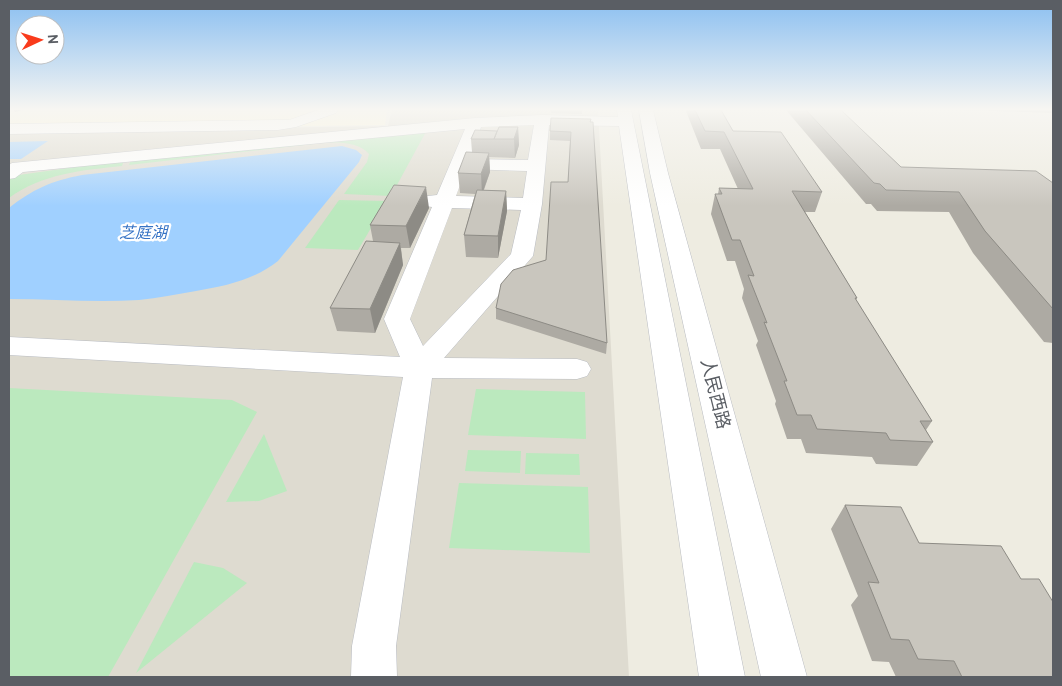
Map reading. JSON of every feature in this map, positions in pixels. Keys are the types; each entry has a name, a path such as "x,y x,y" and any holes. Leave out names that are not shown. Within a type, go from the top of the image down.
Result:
{"street":[{"path":"12,170 282,142"},
{"path":"419,368 396,319 414,257 444,202 468,142"},
{"path":"367,667 419,368 522,256 532,204 540,142"},
{"path":"636,142 722,677"},
{"name":"人民西路","path":"645,142 659,173 784,677"},
{"path":"460,164 537,166"},
{"path":"406,200 532,204"},
{"path":"9,346 419,368 577,369"}],"shaded area":[{"path":"9,142 600,142 629,677 9,677"}],"green space":[{"path":"314,142 313,144 129,165 131,160"},
{"path":"420,142 391,196 344,194 367,162 369,154 354,145 323,143"},
{"path":"124,160 122,166 92,169 49,178 21,190 9,198 9,178 12,176"},
{"path":"339,200 387,201 358,250 305,248"},
{"path":"9,388 232,400 257,412 108,677 9,677"},
{"path":"476,389 585,392 586,439 468,435"},
{"path":"264,434 287,491 259,501 226,502"},
{"path":"468,450 521,451 520,473 465,471"},
{"path":"526,453 579,454 580,475 525,474"},
{"path":"459,483 588,487 590,553 449,548"},
{"path":"194,562 223,568 247,583 136,673"}],"water":[{"path":"9,142 46,142 21,159 9,159"},
{"name":"芝庭湖","path":"342,146 356,150 362,155 359,162 278,261 249,278 218,287 139,300 9,299 9,208 43,187 82,175"}],"building":[{"path":"570,142 594,142 607,343 496,308 501,284 513,270 546,260 551,182 568,182"},
{"path":"729,142 788,142 822,192 792,191 857,298 855,298 932,421 920,421 933,442 890,440 886,433 817,429 811,415 797,415 784,381 787,381 764,322 767,323 748,275 754,276 740,240 732,240 715,194 722,194 719,188 753,189"},
{"path":"836,142 875,142 901,167 1036,171 1053,183 1053,309 985,231 959,192 886,190 880,184 874,183"},
{"path":"466,152 489,153 481,174 458,173"},
{"path":"394,185 426,187 406,226 370,225"},
{"path":"477,190 506,191 498,236 464,235"},
{"path":"366,241 400,243 370,309 330,308"},
{"path":"845,505 901,507 919,543 1001,546 1021,579 1039,579 1053,602 1053,677 962,677 954,661 918,659 909,640 891,639 868,582 879,583"}]}
